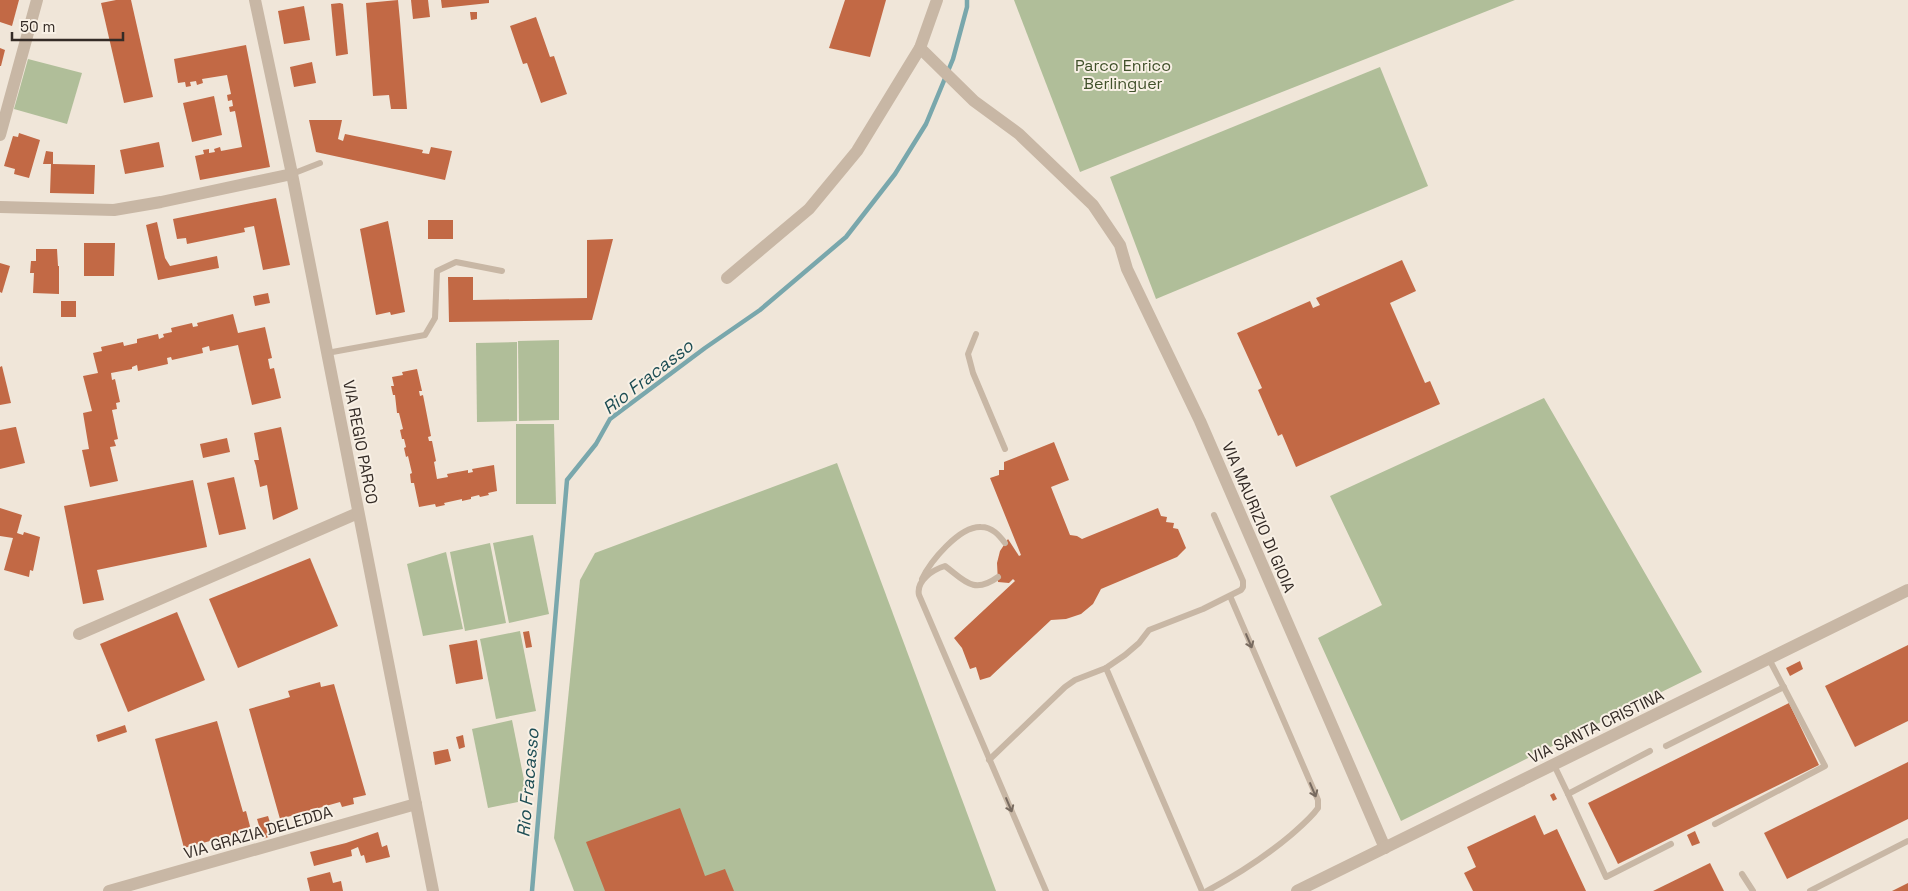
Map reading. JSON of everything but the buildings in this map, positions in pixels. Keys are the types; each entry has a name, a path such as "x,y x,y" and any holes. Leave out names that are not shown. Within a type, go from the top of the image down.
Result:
{"street":[{"path":"0,135 36,0"},
{"name":"VIA REGIO PARCO","path":"255,0 292,174 433,891"},
{"path":"727,278 809,209 857,151 920,48 937,0"},
{"name":"VIA MAURIZIO DI GIOIA","path":"920,48 974,101 1019,134 1093,205 1120,246 1127,269 1200,421 1385,848"},
{"path":"0,207 114,210 292,174"},
{"path":"79,634 358,513"},
{"name":"VIA SANTA CRISTINA","path":"1298,891 1908,590"},
{"name":"VIA GRAZIA DELEDDA","path":"110,891 416,804"}],"lane":[{"path":"292,174 320,163"},
{"path":"327,353 424,335 435,318 437,271 456,262 502,271"},
{"path":"976,334 968,354 972,373 1005,449"},
{"path":"989,760 1065,687 1075,680 1106,668 1139,643 1149,630 1241,590 1243,581 1214,515"},
{"path":"1006,544 997,532 981,526 966,530 944,549 926,570 918,588 919,595 1046,891"},
{"path":"922,580 938,568 945,566 964,582 975,586 989,583 998,577"},
{"path":"1207,891 1236,876 1266,856 1299,828 1318,808 1318,800 1230,596"},
{"path":"1715,824 1825,766 1769,658"},
{"path":"1106,668 1202,891"},
{"path":"1666,746 1784,687"},
{"path":"1568,794 1650,751"},
{"path":"1554,765 1606,877 1671,844"},
{"path":"1810,891 1908,841"},
{"path":"1742,874 1753,891"}],"green space":[{"name":"Parco Enrico Berlinguer","path":"1014,0 1515,0 1080,172"},
{"path":"28,59 82,73 67,124 14,109"},
{"path":"1380,67 1428,186 1156,299 1110,177"},
{"path":"559,340 559,420 519,421 518,341"},
{"path":"517,342 517,421 477,422 476,343"},
{"path":"1544,398 1702,672 1401,821 1318,638 1382,605 1330,496"},
{"path":"516,424 554,424 556,504 516,504"},
{"path":"837,463 996,891 574,891 554,838 580,580 595,553"},
{"path":"533,535 549,614 509,623 493,543"},
{"path":"490,543 506,623 465,631 450,552"},
{"path":"446,552 463,629 423,636 407,564"},
{"path":"520,631 536,711 496,719 480,639"},
{"path":"512,720 528,800 488,808 472,729"}],"waterway":[{"name":"Rio Fracasso","path":"532,891 567,480 596,444 610,419 705,348 760,310 846,237 895,174 926,124 953,59 967,7 967,0"}]}
